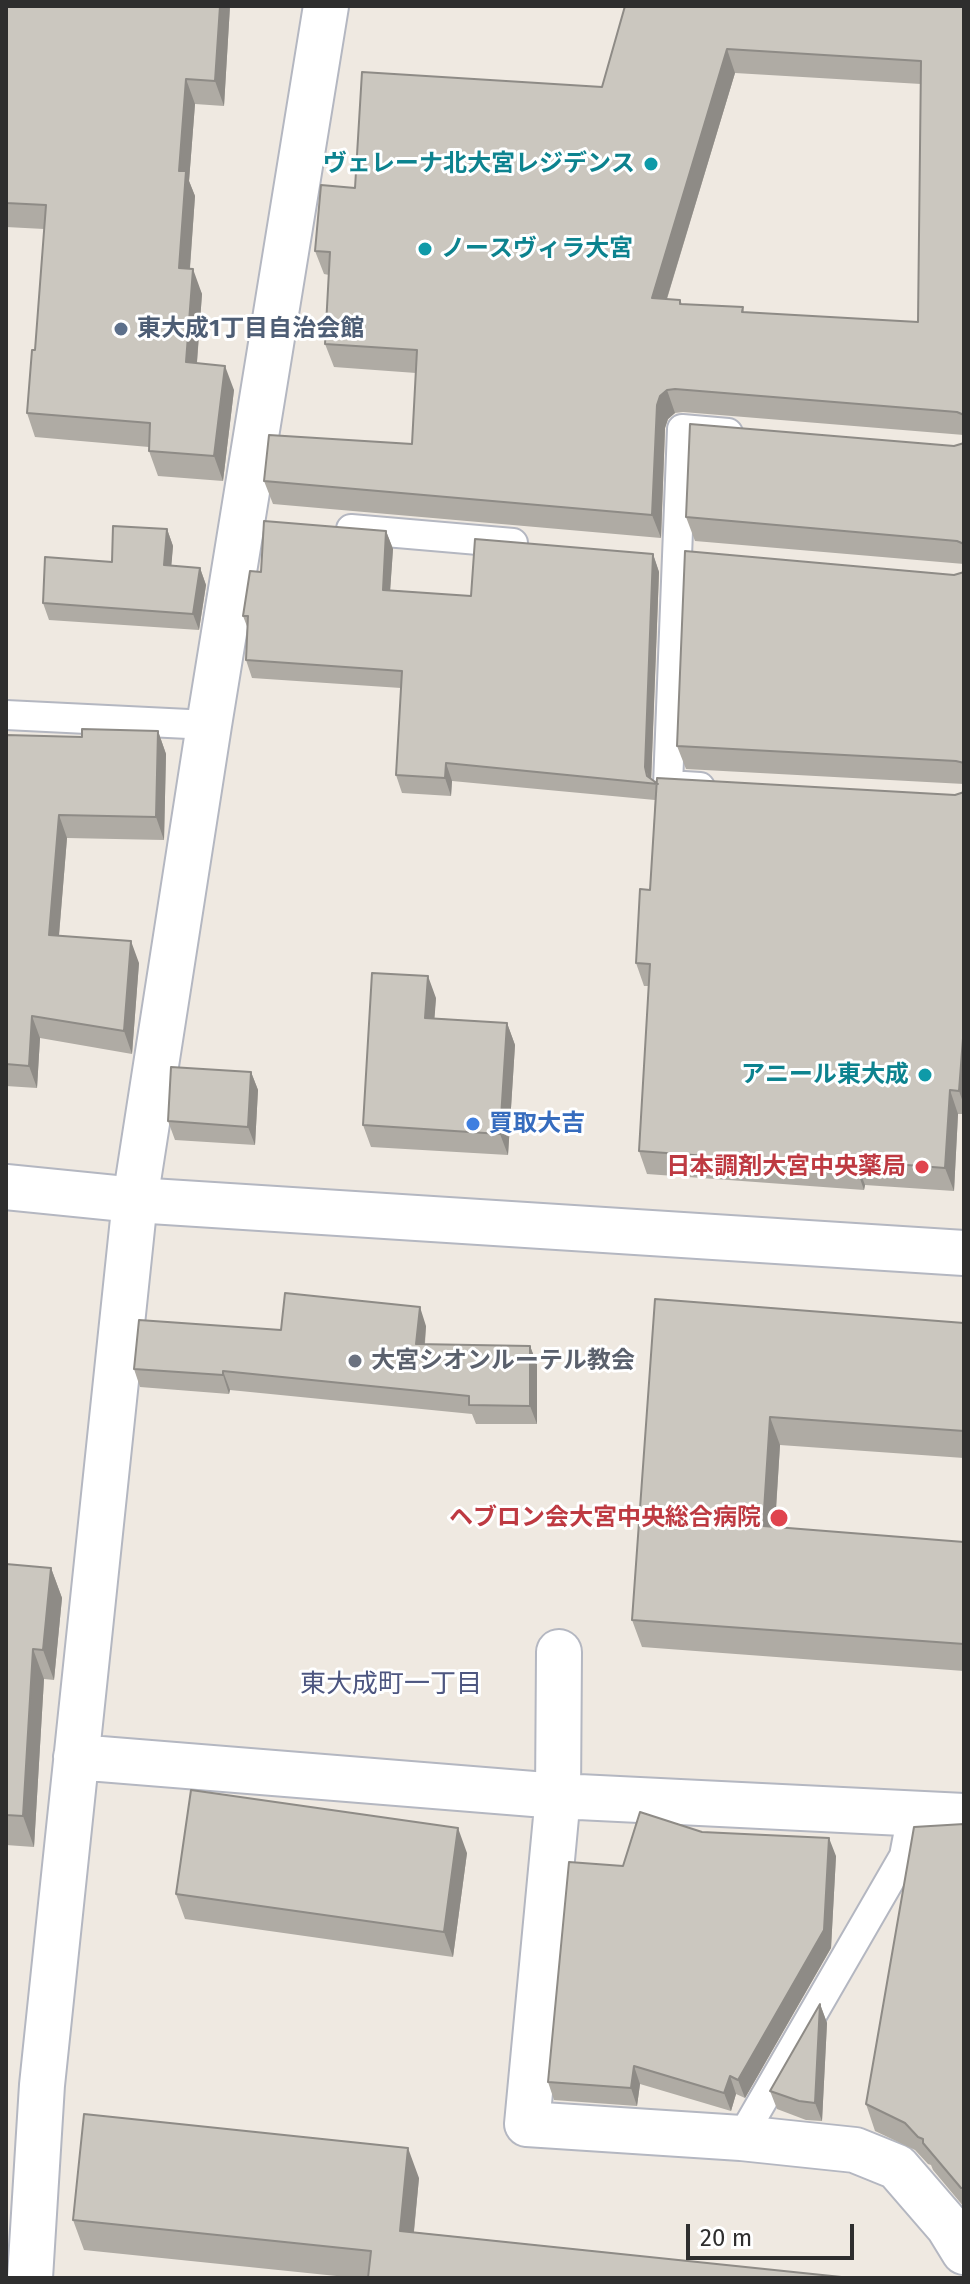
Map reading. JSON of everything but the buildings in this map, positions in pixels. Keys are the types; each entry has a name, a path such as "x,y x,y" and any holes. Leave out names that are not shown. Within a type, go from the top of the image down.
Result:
{"street":[{"path":"23,2253 135,1200 209,725 259,521 326,6"},
{"path":"6,1187 135,1200 964,1253"},
{"path":"559,1652 558,1796 527,2124 741,2138 855,2150 897,2167 948,2226 964,2252"},
{"path":"76,1757 558,1796 964,1816"}],"lane":[{"path":"731,788 668,785 682,429 760,435"},
{"path":"321,526 537,545"},
{"path":"644,554 706,559"},
{"path":"6,715 209,725"},
{"path":"741,2138 904,1856 912,1814"}],"place":[{"name":"ヴェレーナ北大宮レジデンス","path":"651,164"},
{"name":"ノースヴィラ大宮","path":"425,249"},
{"name":"東大成1丁目自治会館","path":"121,329"},
{"name":"アニール東大成","path":"925,1075"},
{"name":"買取大吉","path":"473,1124"},
{"name":"日本調剤大宮中央薬局","path":"922,1167"},
{"name":"大宮シオンルーテル教会","path":"355,1361"},
{"name":"ヘブロン会大宮中央総合病院","path":"779,1518"}],"district":[{"name":"東大成町一丁目","path":"391,1685"}]}
